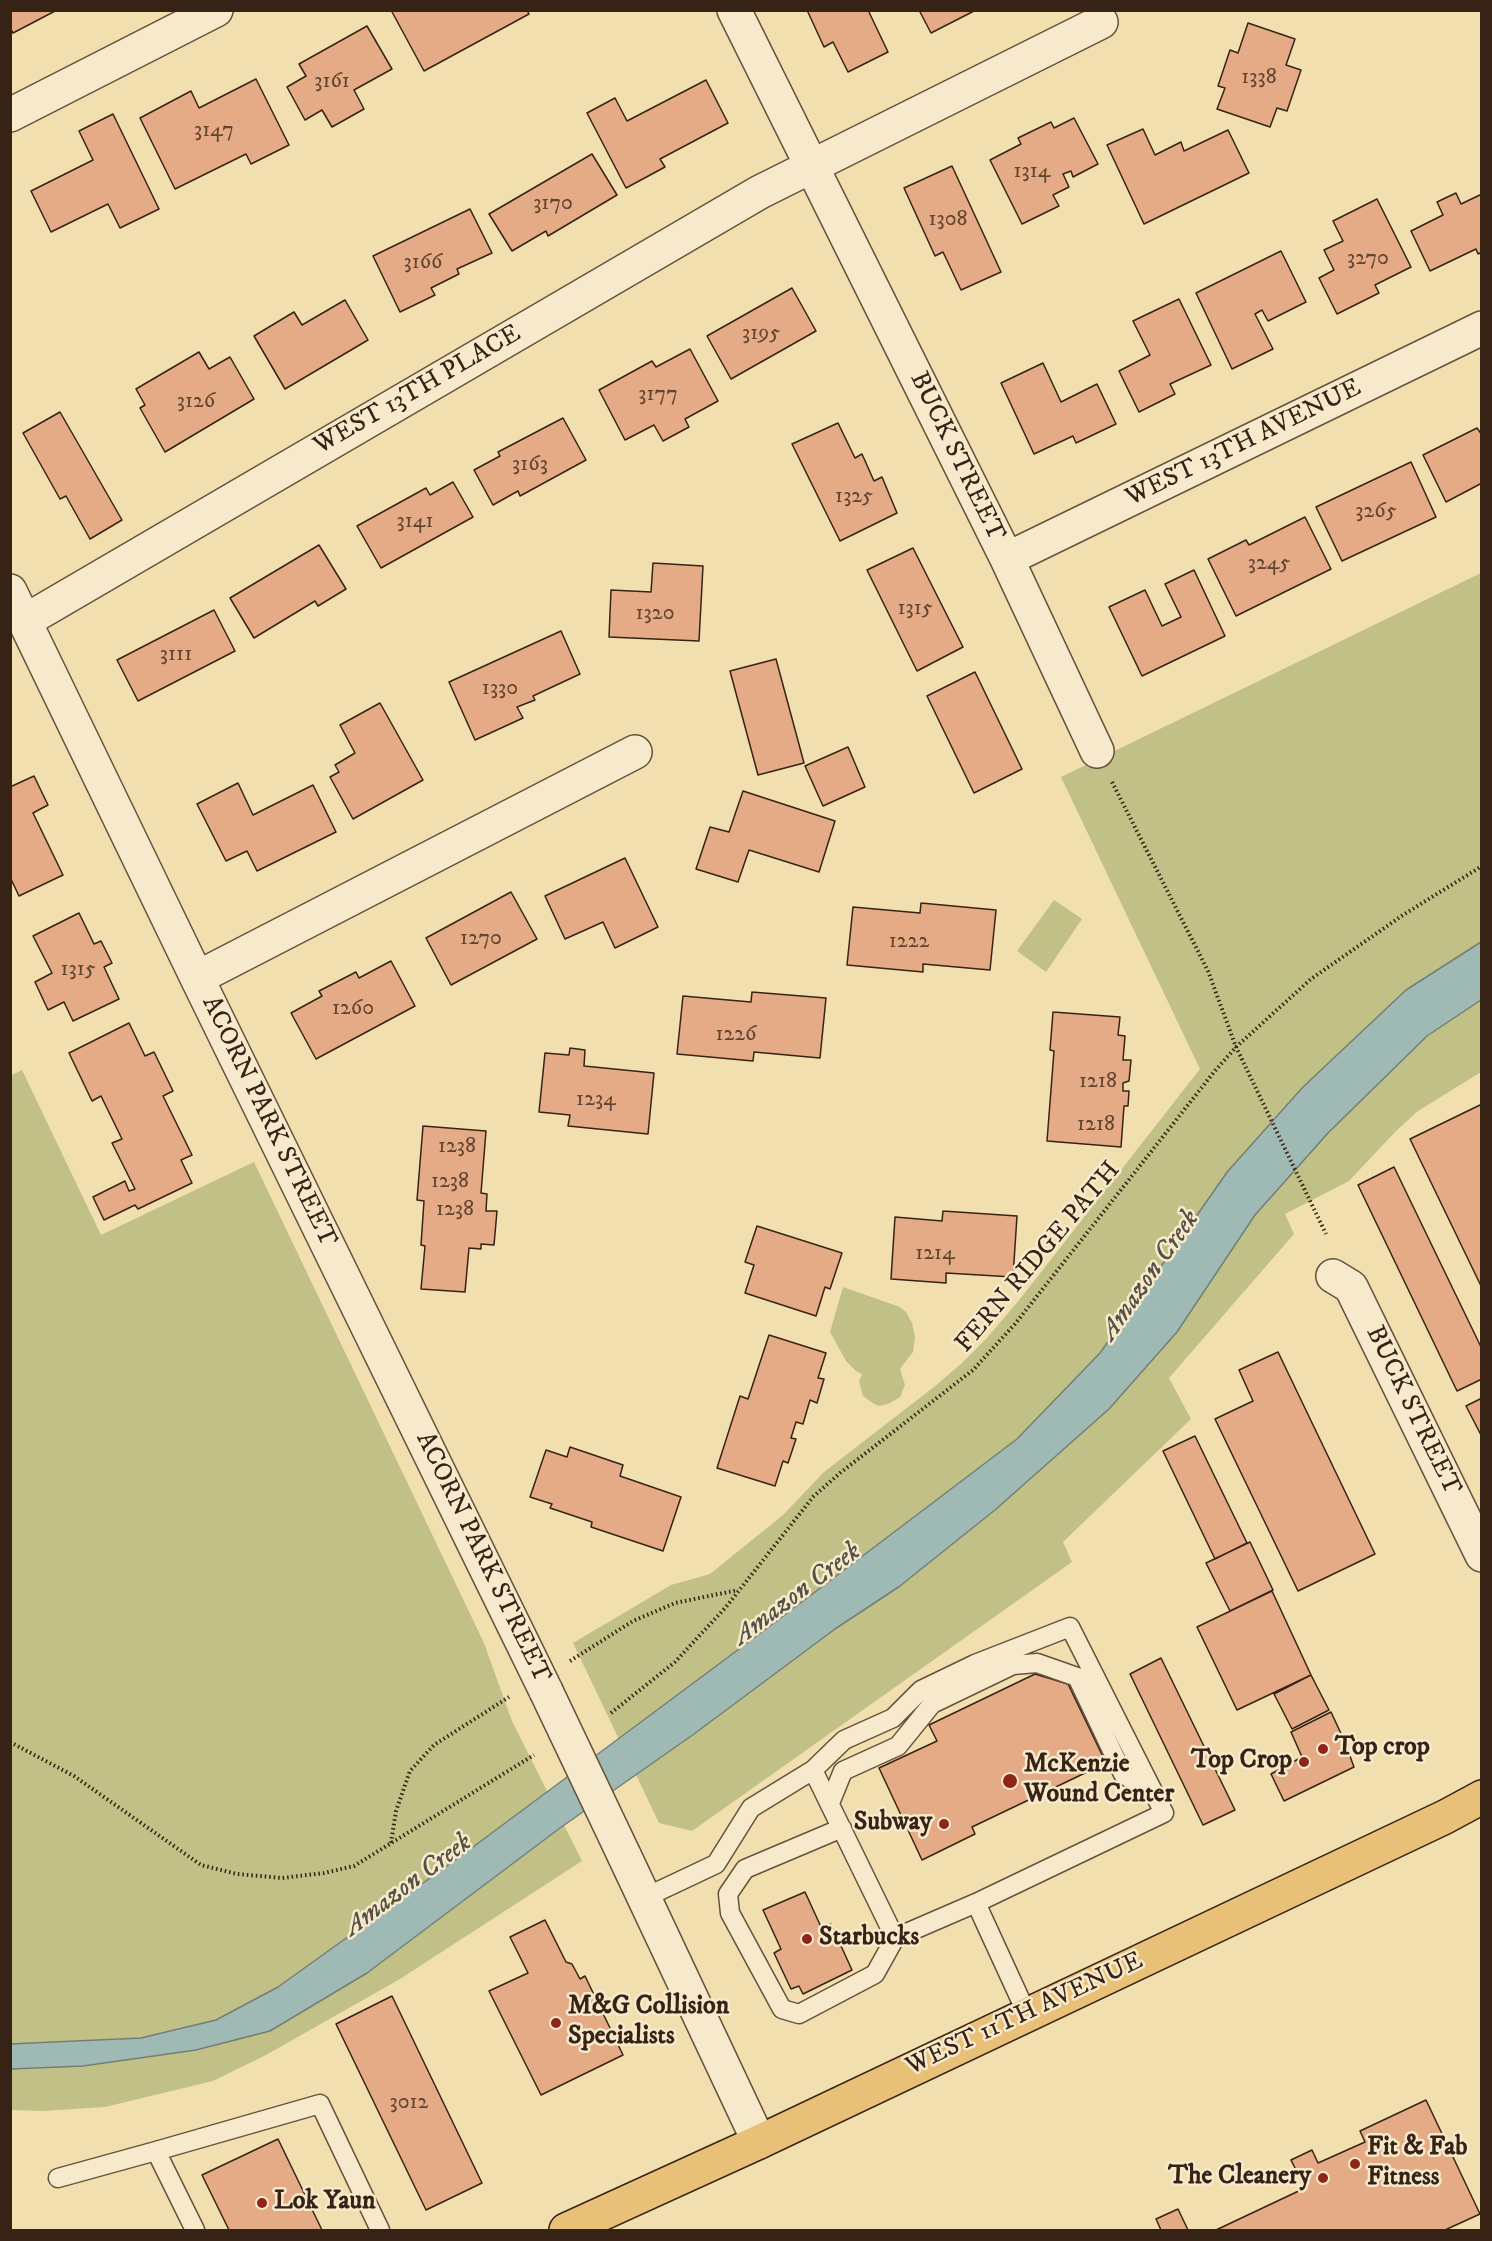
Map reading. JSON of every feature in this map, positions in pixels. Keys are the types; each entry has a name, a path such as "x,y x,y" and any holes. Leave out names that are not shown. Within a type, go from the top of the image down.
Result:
{"main road":[{"name":"WEST 11TH AVENUE","path":"566,2230 759,2142 1445,1817 1482,1797"}],"street":[{"path":"10,115 216,10"},
{"name":"BUCK STREET","path":"734,10 1007,560 1097,752"},
{"path":"812,165 1101,22"},
{"name":"WEST 13TH PLACE","path":"25,621 749,198 812,165"},
{"name":"WEST 13TH AVENUE","path":"1007,560 1482,328"},
{"name":"ACORN PARK STREET","path":"10,591 544,1685 759,2142"},
{"name":"ACORN PARK STREET","path":"197,978 635,752"},
{"name":"BUCK STREET","path":"1333,1276 1351,1287 1482,1555"}],"lane":[{"path":"644,1898 716,1864 751,1808 813,1770 844,1740 893,1718 921,1690 975,1664 1070,1627 1164,1813 976,1903 895,1938 875,1974 799,2014 782,2009 730,1913 728,1894 745,1869 842,1828"},
{"path":"830,1803 843,1771 898,1746 932,1704 1013,1665 1037,1664 1077,1677 1123,1774 1155,1795"},
{"path":"813,1770 895,1938"},
{"path":"976,1903 1027,2014"},
{"path":"58,2178 320,2103 380,2230"},
{"path":"156,2151 195,2230"}],"path":[{"path":"1097,752 1208,971 1236,1047 1326,1234"},
{"name":"FERN RIDGE PATH","path":"611,1713 675,1662 740,1590 813,1497 840,1473 973,1370 1015,1324 1236,1047 1311,979 1402,915 1482,866"},
{"path":"391,1844 396,1811 410,1772 434,1744 483,1712 544,1685 633,1621 675,1603 740,1590"},
{"path":"10,1742 74,1776 201,1865 237,1874 282,1878 314,1875 354,1866 534,1755"}],"green space":[{"path":"1481,573 1481,1072 1418,1111 1349,1181 1285,1214 1294,1234 1169,1378 1191,1419 1063,1542 1072,1562 692,1831 659,1823 573,1643 671,1585 710,1574 783,1515 824,1472 962,1363 1020,1299 1200,1069 1061,777"},
{"path":"1054,900 1082,919 1046,972 1017,951"},
{"path":"22,1070 101,1235 254,1162 484,1643 512,1721 582,1861 400,1979 266,2055 213,2081 105,2107 43,2111 11,2110 10,1076"},
{"path":"843,1287 900,1307 912,1323 915,1338 913,1352 900,1369 905,1385 900,1397 888,1404 879,1406 863,1396 859,1382 862,1374 846,1361 830,1332"}],"water":[{"path":"1481,942 1481,1000 1427,1036 1328,1133 1255,1215 1177,1332 1109,1409 995,1510 900,1586 835,1629 694,1734 560,1828 367,1973 270,2031 196,2050 83,2066 11,2069 10,2044 141,2038 216,2020 278,1987 469,1850 1017,1439 1100,1353 1228,1171 1303,1087 1406,990"}],"building":[{"path":"10,10 57,10 13,33 10,28"},
{"path":"391,10 527,10 529,14 424,71"},
{"path":"807,10 868,10 888,52 848,72 833,42 824,47"},
{"path":"919,10 976,10 931,33"},
{"path":"1248,23 1295,39 1286,65 1301,70 1287,111 1277,108 1270,127 1217,109 1225,88 1218,86 1230,50 1238,53"},
{"path":"367,26 392,69 354,90 364,109 332,127 322,110 305,120 287,87 306,76 299,64"},
{"path":"256,79 289,145 251,164 246,154 175,189 140,118 191,91 199,108"},
{"path":"706,80 728,123 660,159 665,167 626,188 587,113 615,98 627,121"},
{"path":"113,114 159,209 120,228 108,204 51,232 31,191 93,160 79,131"},
{"path":"1074,118 1098,164 1073,177 1071,171 1063,174 1069,187 1053,195 1059,206 1022,224 990,160 1021,144 1018,138 1051,122 1054,128"},
{"path":"1143,129 1155,155 1181,142 1184,151 1228,130 1249,173 1144,224 1107,145"},
{"path":"592,154 617,195 548,236 546,231 512,251 489,214"},
{"path":"952,166 1001,272 961,290 943,252 935,256 904,188"},
{"path":"1456,193 1461,204 1482,194 1482,252 1478,254 1476,249 1430,271 1411,231 1443,215 1437,202"},
{"path":"1377,199 1411,267 1375,285 1379,293 1337,314 1319,278 1334,270 1324,250 1343,241 1333,221"},
{"path":"470,209 492,253 457,269 459,274 431,288 435,295 400,312 373,256"},
{"path":"1281,251 1306,302 1268,321 1262,310 1255,314 1273,349 1232,369 1196,293"},
{"path":"792,288 816,331 731,379 707,336"},
{"path":"1179,299 1211,365 1170,384 1175,394 1139,412 1119,371 1150,355 1133,321"},
{"path":"345,300 368,340 285,389 254,336 294,312 302,325"},
{"path":"690,349 718,401 685,419 689,427 663,441 654,425 625,440 599,390 652,361 656,367"},
{"path":"199,352 209,369 230,357 254,399 165,452 140,408 145,405 136,389"},
{"path":"1043,363 1061,402 1097,384 1116,424 1076,443 1073,436 1034,454 1001,383"},
{"path":"60,412 122,520 90,539 66,496 60,499 23,433"},
{"path":"563,418 586,460 520,496 518,491 493,505 474,470 500,456 498,452"},
{"path":"838,423 855,458 862,454 874,481 882,477 897,513 840,541 792,444"},
{"path":"1477,428 1482,435 1482,483 1446,502 1423,455"},
{"path":"1411,462 1436,517 1342,561 1316,507"},
{"path":"453,482 473,517 381,568 357,526 426,488 430,495"},
{"path":"1305,517 1331,569 1236,616 1208,559 1246,540 1249,545"},
{"path":"319,545 346,589 318,606 315,601 254,638 230,598"},
{"path":"913,548 963,647 917,671 867,570"},
{"path":"653,563 703,566 699,641 609,637 611,590 651,592"},
{"path":"1194,570 1225,636 1142,676 1109,607 1145,590 1162,626 1181,617 1165,584"},
{"path":"214,610 235,651 138,701 117,660"},
{"path":"561,631 580,674 533,696 535,700 517,707 523,718 475,740 449,682"},
{"path":"776,659 804,763 758,775 730,671"},
{"path":"975,672 1022,769 974,793 927,696"},
{"path":"380,703 423,780 353,819 330,777 339,772 335,765 355,753 340,725"},
{"path":"848,747 865,787 823,806 805,766"},
{"path":"34,776 48,805 33,813 63,875 19,896 10,877 10,787"},
{"path":"238,783 253,815 313,785 336,832 257,871 247,851 226,861 197,804"},
{"path":"743,791 835,821 819,872 749,850 738,882 696,869 710,827 729,832"},
{"path":"625,858 658,927 615,948 603,922 565,939 545,896"},
{"path":"511,892 537,939 451,985 426,938"},
{"path":"921,903 996,910 990,970 923,964 923,972 847,965 853,907 920,913"},
{"path":"79,913 94,944 101,941 112,963 104,967 119,999 73,1021 64,1002 48,1010 35,982 52,973 33,936"},
{"path":"391,961 415,1006 316,1059 291,1013 322,996 319,991 356,972 359,978"},
{"path":"752,992 826,998 820,1058 754,1052 753,1061 677,1054 683,996 751,1002"},
{"path":"1053,1012 1120,1017 1118,1035 1125,1036 1123,1060 1131,1060 1129,1081 1123,1083 1123,1091 1129,1091 1128,1106 1124,1106 1121,1147 1047,1141 1054,1051 1050,1050"},
{"path":"129,1023 145,1056 154,1052 173,1091 163,1096 192,1155 181,1160 192,1183 138,1209 135,1205 104,1220 93,1197 125,1181 129,1191 135,1189 112,1143 122,1139 101,1096 92,1101 69,1053"},
{"path":"570,1048 585,1050 584,1066 654,1073 648,1134 568,1126 570,1115 539,1112 545,1053 569,1055"},
{"path":"1480,1105 1482,1107 1482,1288 1410,1139"},
{"path":"423,1126 486,1131 481,1193 487,1194 486,1211 497,1211 494,1245 481,1244 481,1249 469,1248 465,1292 421,1289 425,1246 421,1245 424,1201 417,1200"},
{"path":"1394,1167 1482,1349 1482,1379 1457,1391 1358,1185"},
{"path":"943,1211 1017,1216 1013,1277 946,1273 946,1283 891,1279 895,1217 942,1221"},
{"path":"757,1226 842,1253 830,1289 825,1287 816,1316 745,1293 754,1265 745,1262"},
{"path":"769,1335 826,1353 818,1378 824,1379 817,1403 810,1400 803,1424 796,1422 791,1438 796,1439 788,1463 783,1461 775,1486 717,1468 740,1396 748,1399"},
{"path":"1278,1352 1375,1554 1298,1591 1215,1419 1253,1401 1239,1370"},
{"path":"1482,1398 1482,1437 1466,1406"},
{"path":"1195,1436 1247,1543 1215,1559 1163,1451"},
{"path":"570,1447 623,1465 620,1476 681,1497 663,1551 591,1527 592,1522 550,1508 552,1504 530,1497 546,1450 567,1457"},
{"path":"1250,1542 1273,1590 1230,1611 1206,1563"},
{"path":"1272,1591 1311,1675 1237,1710 1197,1627"},
{"path":"1161,1658 1235,1810 1203,1825 1130,1674"},
{"path":"1035,1674 1068,1684 1106,1763 972,1827 975,1834 922,1860 879,1768 937,1741 929,1725"},
{"path":"1311,1675 1329,1710 1292,1729 1274,1694"},
{"name":"Top crop","path":"1331,1712 1354,1767 1284,1801 1271,1774 1302,1757 1291,1732"},
{"name":"Starbucks","path":"805,1892 822,1929 831,1924 852,1970 803,1994 799,1986 791,1989 774,1953 781,1949 763,1910"},
{"name":"M&G Collision Specialists","path":"545,1920 566,1962 572,1964 580,1979 585,1976 623,2055 541,2095 489,1991 528,1973 510,1937"},
{"path":"392,1996 482,2183 426,2210 336,2024"},
{"path":"1426,2100 1480,2214 1445,2230 1216,2230 1305,2188 1291,2160 1312,2150 1318,2163 1365,2142 1360,2131"},
{"name":"Lok Yaun","path":"278,2139 322,2230 229,2230 202,2175"},
{"path":"1178,2209 1188,2230 1161,2230 1156,2219"}],"place":[{"name":"Top crop","path":"1323,1749"},
{"name":"Top Crop","path":"1304,1762"},
{"name":"McKenzie Wound Center","path":"1010,1781"},
{"name":"Subway","path":"944,1824"},
{"name":"Starbucks","path":"807,1939"},
{"name":"M&G Collision Specialists","path":"556,2023"},
{"name":"Fit & Fab Fitness","path":"1355,2164"},
{"name":"The Cleanery","path":"1323,2178"},
{"name":"Lok Yaun","path":"262,2203"}],"water label":[{"name":"Amazon Creek","path":"1151,1276"},
{"name":"Amazon Creek","path":"798,1595"},
{"name":"Amazon Creek","path":"409,1886"}]}
